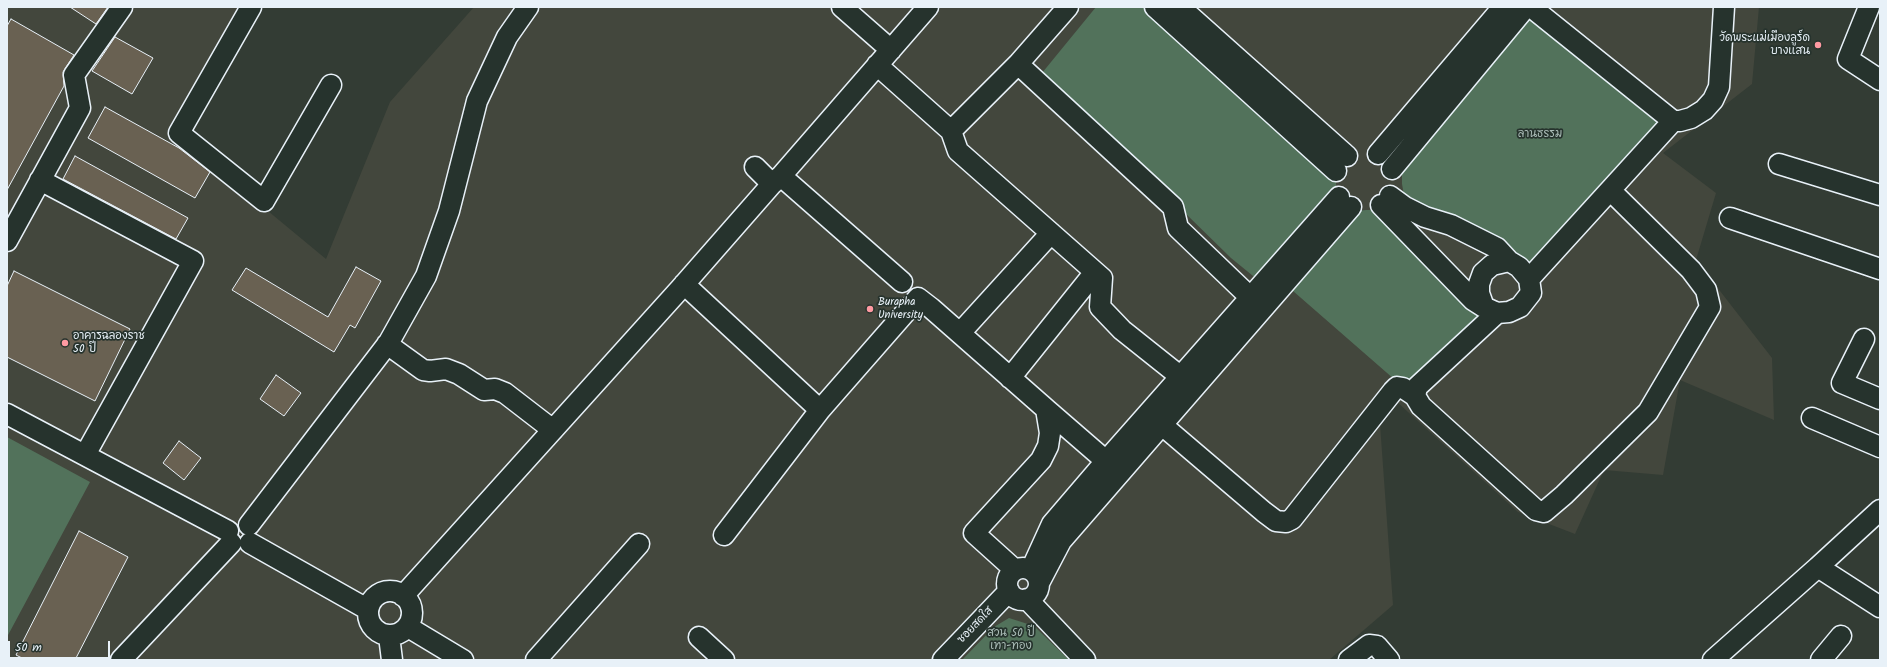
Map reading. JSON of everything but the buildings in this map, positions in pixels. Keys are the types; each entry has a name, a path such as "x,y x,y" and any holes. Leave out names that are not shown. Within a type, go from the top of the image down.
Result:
{"street":[{"path":"7,241 80,108 74,75 122,7"},
{"path":"251,7 180,133 264,201 331,85"},
{"path":"121,660 239,536 387,344 426,276 449,211 477,102 507,37 528,7"},
{"path":"842,7 891,50"},
{"path":"404,596 777,180 928,7"},
{"path":"951,131 1018,64 1068,7"},
{"path":"1154,7 1341,163"},
{"path":"1180,7 1341,163"},
{"path":"1378,154 1503,7"},
{"path":"1392,169 1526,7"},
{"path":"1531,7 1674,121"},
{"path":"1529,279 1674,121 1691,118 1704,110 1713,100 1719,87 1724,7"},
{"path":"1869,7 1848,59 1880,80"},
{"path":"1018,64 1173,207 1178,228 1251,298"},
{"path":"877,65 951,131 958,151 1102,278 1100,307 1122,330 1181,377"},
{"path":"1362,151 1378,154 1392,169 1394,178 1393,187 1386,200 1366,210 1345,202 1334,180 1341,163 1362,151"},
{"path":"1779,164 1880,195"},
{"path":"755,167 777,180 902,282"},
{"path":"40,180 193,261 85,455"},
{"path":"1162,425 1264,512 1276,521 1286,522 1292,519 1393,391 1397,387 1403,388 1415,396 1420,406 1536,510 1544,512 1564,495 1648,412 1710,307 1706,290 1691,270 1610,190"},
{"path":"1386,200 1425,217 1451,225 1497,248 1509,261 1519,267 1529,279 1531,293 1520,307 1509,312 1491,310 1473,300 1453,278 1438,265 1386,200"},
{"path":"1028,574 1052,524 1251,298 1345,202"},
{"path":"1085,660 1018,595 1007,582 1011,573 1028,574 1061,541 1162,425 1345,202"},
{"path":"1730,218 1880,269"},
{"path":"960,333 1051,232"},
{"path":"1491,310 1479,293 1479,284 1482,273 1492,265 1509,261"},
{"path":"1010,378 1095,272"},
{"path":"684,284 820,410"},
{"path":"724,535 820,410 918,298 1106,461"},
{"path":"1415,396 1417,387 1491,310"},
{"path":"1864,339 1842,383 1880,399"},
{"path":"387,344 423,370 430,371 446,369 459,374 484,390 495,389 505,392 553,430"},
{"path":"1028,574 974,533 1041,460 1048,446 1050,433 1046,409"},
{"path":"7,414 239,536 367,609"},
{"path":"1812,418 1880,447"},
{"path":"1713,660 1880,510"},
{"path":"536,660 639,544"},
{"path":"1818,567 1880,607"},
{"name":"ซอยสดใส","path":"943,660 1018,595 1036,593 1028,574"},
{"path":"389,591 396,592 404,596 411,606 412,614 408,627 401,633 388,636 377,632 371,627 367,617 367,609 370,601 380,593 389,591"},
{"path":"408,627 463,660"},
{"path":"388,636 392,660"},
{"path":"1821,660 1841,636"},
{"path":"699,637 724,660"},
{"path":"1349,660 1369,645 1377,646 1389,660"}],"shaded area":[{"name":"Burapha University","path":"7,7 246,7 175,134 326,259 390,102 474,7 1759,7 1752,84 1663,153 1716,193 1696,260 1772,358 1774,420 1680,380 1663,475 1604,470 1575,534 1518,512 1397,402 1380,424 1393,605 1329,660 7,660"}],"green space":[{"path":"1096,7 1149,7 1336,171 1336,190 1258,280 1231,258 1042,73"},
{"name":"ลานธรรม","path":"1533,9 1673,121 1531,273 1424,212 1404,195 1402,184 1402,160"},
{"path":"1379,210 1493,317 1410,393 1285,284 1347,212"},
{"path":"7,437 90,482 7,637"},
{"name":"สวน 50 ปี เทา-ทอง","path":"1009,618 1034,626 1069,660 962,660 994,627"}],"place":[{"name":"วัดพระแม่เมืองลูร์ด บางแสน","path":"1818,45"},
{"name":"Burapha University","path":"870,309"},
{"name":"อาคารฉลองราช 50 ปี","path":"65,343"}]}
